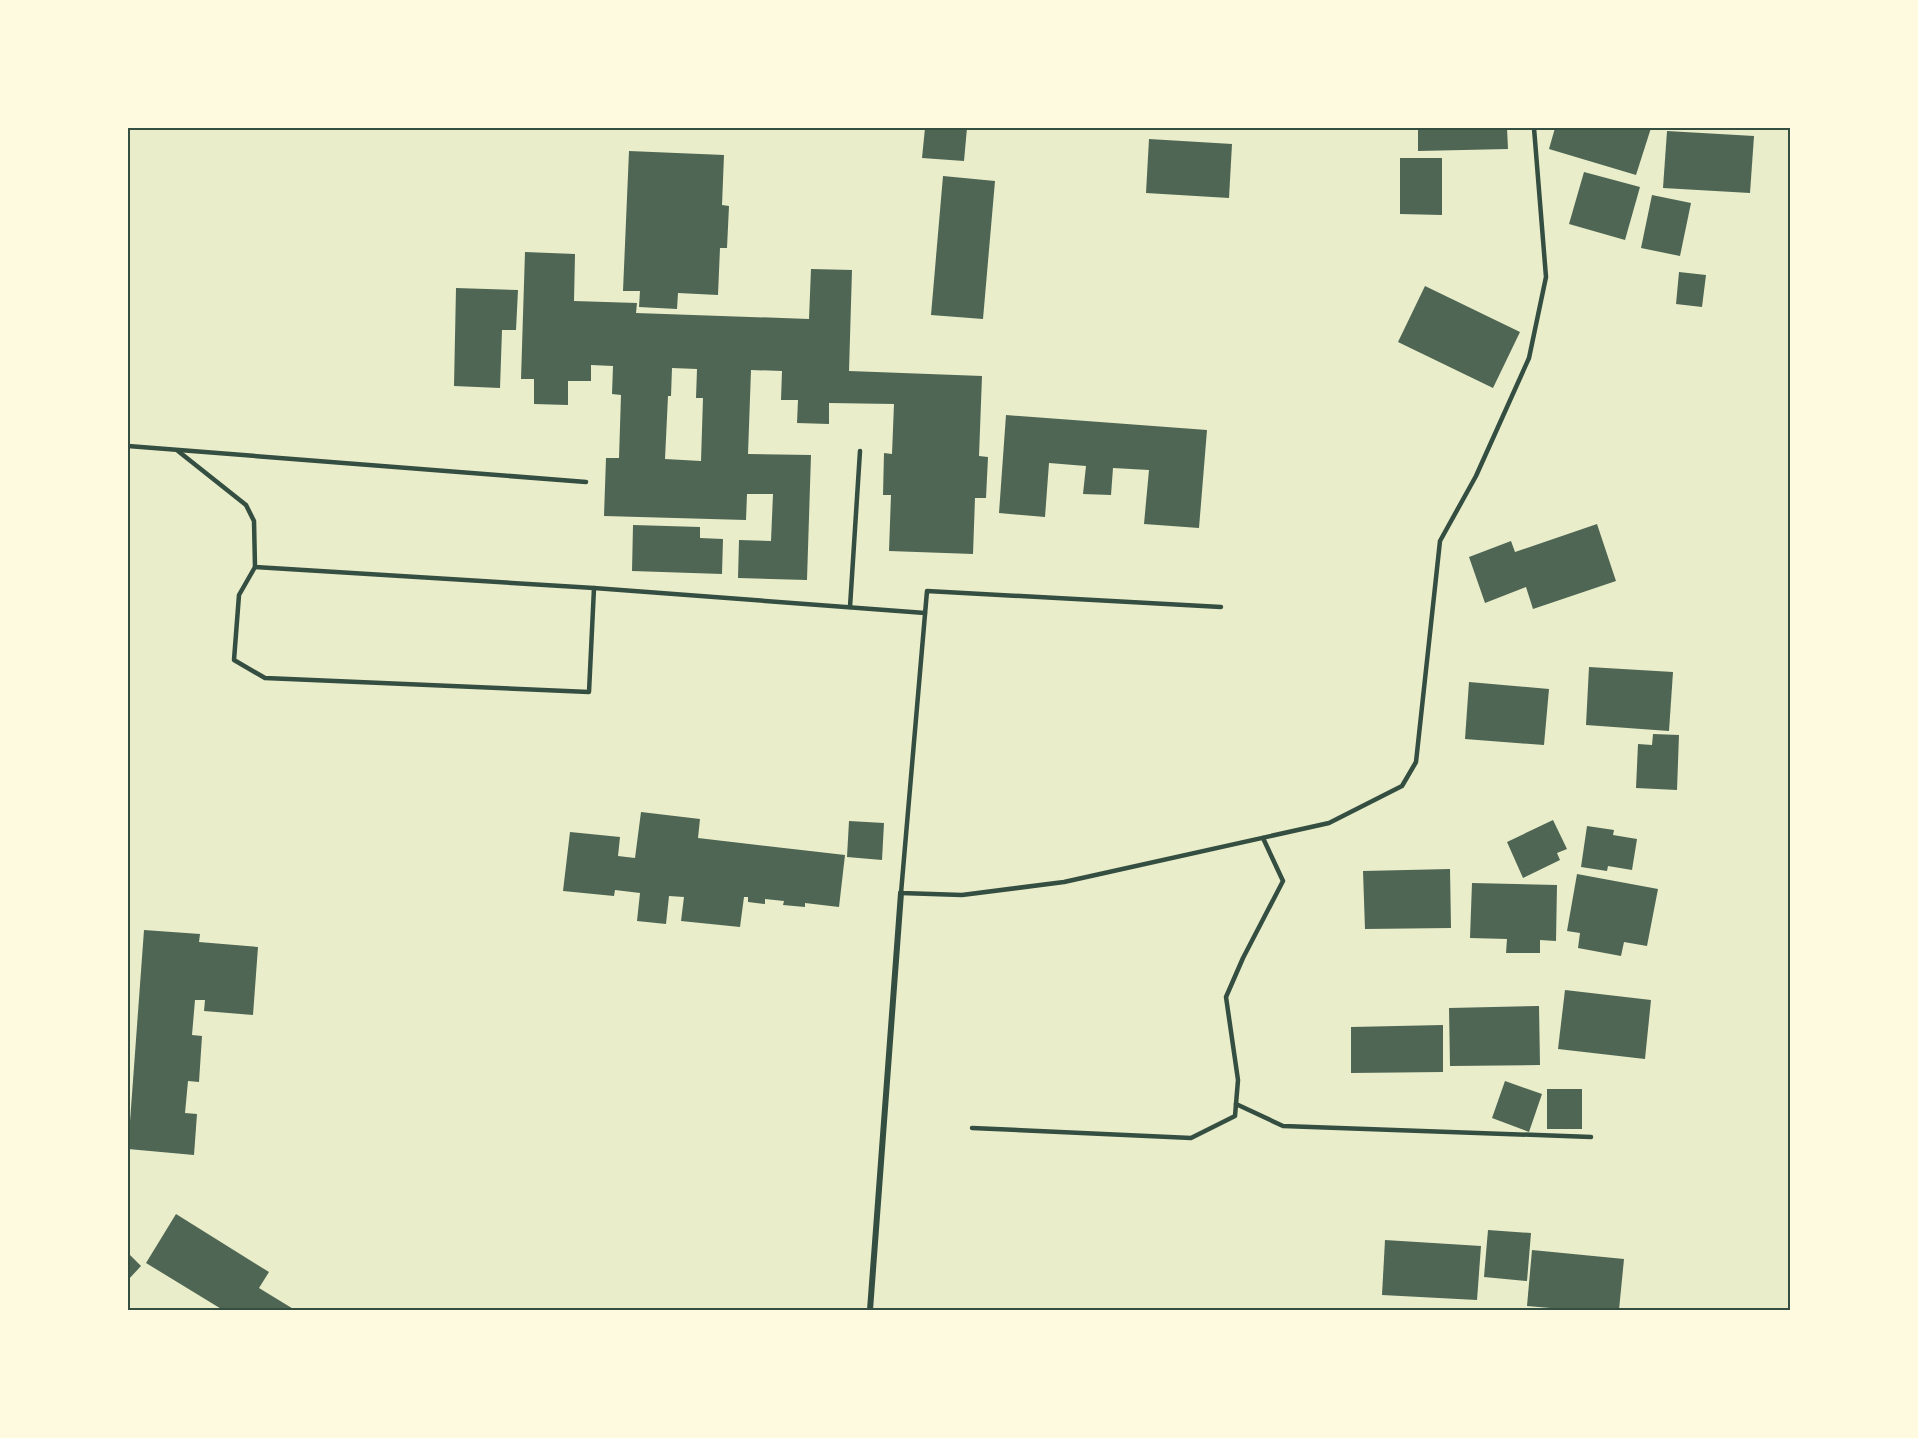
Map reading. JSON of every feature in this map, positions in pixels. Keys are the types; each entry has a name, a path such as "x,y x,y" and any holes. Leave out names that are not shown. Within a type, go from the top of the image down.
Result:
{"street":[{"path":"870,1311 901,893"}],"lane":[{"path":"1221,607 927,591 901,893 962,895 1064,882 1329,823 1402,786 1416,762 1440,541 1476,476 1529,358 1546,277 1534,128"},
{"path":"128,446 586,482"},
{"path":"178,451 246,505 254,521 255,567 238,595 234,660 265,678 589,692 594,588"},
{"path":"850,607 860,451"},
{"path":"255,567 594,588 925,613"},
{"path":"972,1128 1191,1138 1235,1116 1238,1080 1226,997 1243,958 1283,881 1263,838"},
{"path":"1236,1104 1283,1126 1591,1137"}],"building":[{"path":"925,128 967,128 964,161 922,158"},
{"path":"1418,128 1507,128 1508,149 1418,151"},
{"path":"1555,128 1651,128 1636,175 1549,149"},
{"path":"1667,131 1754,136 1750,193 1663,188"},
{"path":"1149,139 1232,144 1229,198 1146,193"},
{"path":"629,151 724,155 722,205 729,206 727,248 720,248 718,295 678,293 677,309 639,307 640,291 623,291"},
{"path":"1400,158 1442,158 1442,215 1400,214"},
{"path":"1584,172 1640,187 1625,240 1569,224"},
{"path":"943,176 995,181 983,319 931,315"},
{"path":"1652,195 1691,203 1680,256 1641,248"},
{"path":"525,252 575,254 574,301 637,303 636,313 809,319 811,269 852,270 849,371 982,376 979,456 988,457 986,498 975,498 973,554 889,551 891,495 883,495 884,453 892,454 894,404 829,403 829,424 797,423 798,400 781,400 782,371 751,370 748,454 811,455 807,580 738,578 739,540 771,541 773,494 747,494 746,520 604,516 606,458 619,458 621,395 612,394 613,366 591,365 591,381 568,381 568,405 534,404 534,379 521,379","holes":["672,368 697,369 696,398 703,398 701,461 665,459 668,396 671,396"]},
{"path":"1679,272 1706,275 1702,307 1676,304"},
{"path":"1425,286 1520,332 1493,388 1398,342"},
{"path":"456,288 518,290 516,330 502,330 500,388 454,386"},
{"path":"1006,415 1207,430 1199,528 1144,524 1149,470 1113,468 1111,495 1083,494 1086,466 1049,463 1045,517 999,513"},
{"path":"1597,524 1616,581 1533,609 1526,587 1485,603 1469,557 1511,541 1515,552"},
{"path":"633,525 700,527 700,538 723,539 722,574 632,571"},
{"path":"1589,667 1673,672 1669,731 1586,725"},
{"path":"1469,682 1549,689 1544,745 1465,739"},
{"path":"1653,734 1679,735 1677,790 1636,788 1638,744 1652,745"},
{"path":"641,812 700,819 698,838 845,855 839,907 805,903 805,907 783,905 784,901 765,899 765,904 748,902 748,897 744,897 740,927 681,921 684,897 669,896 666,924 637,921 640,893 615,890 614,896 563,891 570,832 620,837 618,856 635,858"},
{"path":"1553,820 1567,849 1557,853 1560,860 1523,878 1507,842"},
{"path":"849,821 884,823 882,860 847,857"},
{"path":"1587,826 1614,830 1613,835 1637,839 1632,870 1608,866 1607,871 1581,867"},
{"path":"1450,869 1451,928 1365,929 1363,871"},
{"path":"1577,874 1658,889 1647,946 1624,942 1621,956 1578,948 1580,933 1567,931"},
{"path":"1472,883 1557,885 1556,941 1540,940 1540,953 1506,953 1507,939 1470,938"},
{"path":"144,930 200,934 199,942 258,947 253,1015 204,1011 205,1000 195,1000 192,1035 202,1036 199,1082 188,1081 185,1113 197,1114 194,1155 128,1149"},
{"path":"1565,990 1651,1000 1645,1059 1558,1049"},
{"path":"1539,1006 1540,1065 1450,1066 1449,1008"},
{"path":"1443,1025 1443,1072 1351,1073 1351,1027"},
{"path":"1505,1081 1542,1094 1529,1132 1492,1118"},
{"path":"1547,1089 1582,1089 1582,1129 1547,1129"},
{"path":"176,1214 269,1272 259,1288 295,1310 223,1310 146,1263"},
{"path":"1488,1230 1531,1233 1527,1281 1484,1277"},
{"path":"1385,1240 1481,1246 1477,1300 1382,1295"},
{"path":"1532,1250 1624,1259 1619,1310 1573,1310 1527,1306"},
{"path":"128,1253 141,1266 128,1280"}]}
